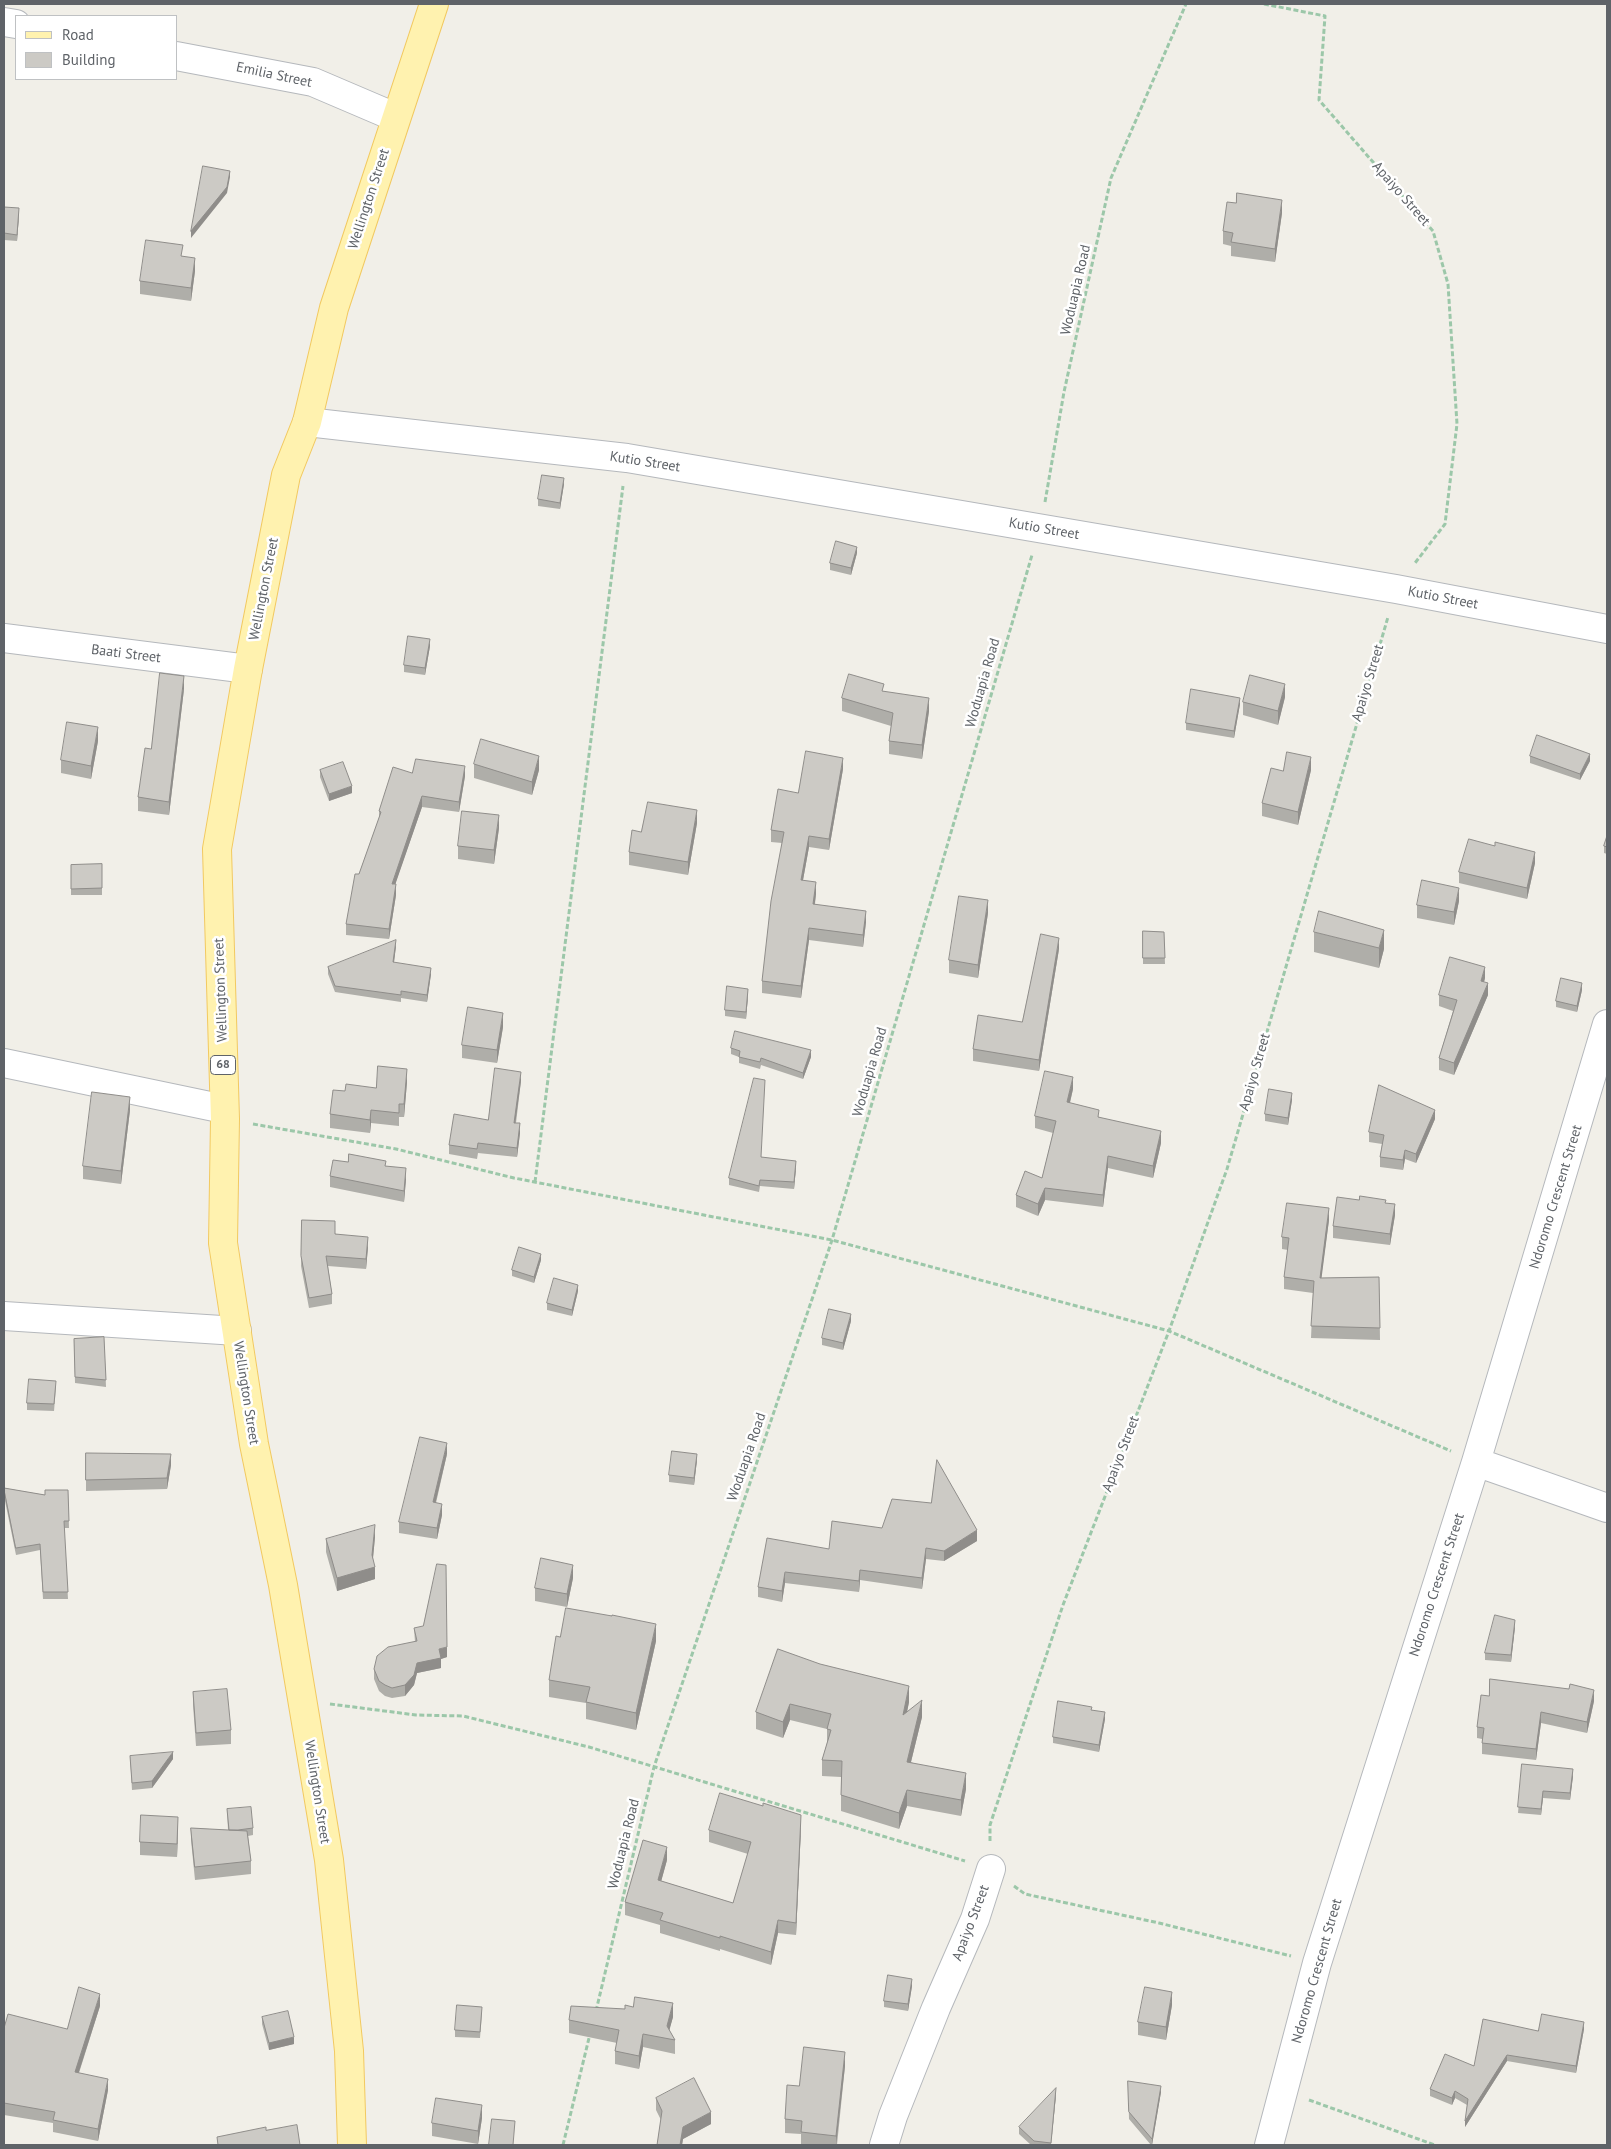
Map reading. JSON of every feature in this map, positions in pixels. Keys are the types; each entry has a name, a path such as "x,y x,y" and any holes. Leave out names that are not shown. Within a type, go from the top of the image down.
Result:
{"main road":[{"name":"Wellington Street","path":"352,2145 348,2051 329,1860 283,1585 254,1444 223,1243 225,1114 216,849 248,669 286,474 308,422 334,308 395,117 423,41 434,4"}],"street":[{"name":"Emilia Street","path":"178,56 313,82 395,117"},
{"name":"Kutio Street","path":"308,422 627,458 1396,589 1607,629"},
{"name":"Baati Street","path":"4,638 248,669"},
{"name":"Ndoromo Crescent Street","path":"1269,2145 1317,1963 1476,1462 1607,1024"},
{"path":"4,1063 225,1114"},
{"path":"4,1316 237,1331"},
{"path":"1476,1462 1607,1508"},
{"name":"Apaiyo Street","path":"884,2145 893,2116 936,2008 975,1919 991,1869"}],"path":[{"name":"Woduapia Road","path":"594,2019 654,1767 832,1240 1040,528 1064,392 1111,178 1186,4"},
{"name":"Apaiyo Street","path":"991,1869 990,1824 1063,1605 1169,1331 1227,1169 1396,589 1445,524 1457,424 1448,284 1433,230 1319,100 1326,16 1264,4"},
{"path":"535,1182 627,458"},
{"path":"225,1114 396,1149 535,1182 832,1240 1169,1331 1476,1462"},
{"path":"302,1700 416,1715 463,1716 589,1747 991,1869 1025,1894 1159,1923 1317,1963"},
{"path":"563,2145 591,2029"},
{"path":"1284,2091 1435,2145"}],"building":[{"path":"203,166 230,171 227,187 191,231"},
{"path":"1237,193 1282,200 1275,249 1231,242 1233,233 1223,231 1227,202 1236,203"},
{"path":"4,207 19,208 17,235 4,233"},
{"path":"146,240 183,245 181,256 195,258 191,288 140,281"},
{"path":"542,475 564,478 560,503 538,499"},
{"path":"836,541 857,547 851,568 830,563"},
{"path":"408,636 430,639 425,668 404,665"},
{"path":"160,673 184,676 169,802 138,797 145,748 151,749"},
{"path":"849,674 884,684 882,691 929,698 922,745 889,741 893,713 842,698"},
{"path":"1250,675 1285,684 1278,711 1243,702"},
{"path":"1191,689 1240,698 1234,731 1186,723"},
{"path":"67,722 98,727 91,766 61,760"},
{"path":"1537,735 1590,754 1580,774 1530,756"},
{"path":"481,739 539,756 532,782 474,764"},
{"path":"806,751 843,758 829,839 809,836 801,880 816,882 813,904 866,911 863,935 809,928 801,986 762,981 771,901 784,832 771,830 778,789 798,793"},
{"path":"1287,752 1311,757 1298,812 1262,803 1271,768 1283,771"},
{"path":"416,759 465,766 459,802 422,796 392,884 396,884 389,929 346,924 355,874 359,874 381,812 379,811 393,767 412,773"},
{"path":"343,762 352,786 329,794 320,770"},
{"path":"648,802 697,810 688,862 629,852 632,830 641,832"},
{"path":"462,811 499,815 494,850 458,846"},
{"path":"1607,836 1607,847 1604,846"},
{"path":"1469,839 1495,846 1495,842 1535,852 1527,888 1459,872"},
{"path":"102,864 102,888 71,889 71,865"},
{"path":"1422,880 1459,888 1454,912 1417,905"},
{"path":"959,896 988,900 978,965 949,960"},
{"path":"1319,911 1384,930 1379,948 1314,932"},
{"path":"1143,931 1164,932 1165,958 1143,958"},
{"path":"1041,934 1059,938 1039,1060 973,1049 978,1015 1022,1022"},
{"path":"396,940 393,962 431,968 427,995 401,991 401,995 335,986 328,967"},
{"path":"1450,957 1485,967 1481,981 1488,983 1454,1063 1439,1058 1457,1000 1439,995"},
{"path":"1561,978 1582,983 1577,1006 1556,1001"},
{"path":"727,986 748,989 746,1012 725,1010"},
{"path":"468,1007 503,1013 497,1050 462,1045"},
{"path":"735,1031 811,1050 803,1073 761,1058 760,1062 739,1057 740,1051 731,1048"},
{"path":"378,1066 407,1069 404,1104 399,1104 399,1113 371,1110 370,1120 330,1114 333,1090 345,1091 346,1084 376,1088"},
{"path":"495,1068 521,1072 514,1123 520,1123 517,1148 478,1143 477,1149 449,1145 454,1114 488,1120"},
{"path":"1045,1071 1073,1077 1067,1102 1099,1110 1098,1117 1161,1131 1153,1166 1108,1156 1103,1195 1045,1188 1038,1204 1016,1195 1025,1171 1042,1178 1056,1121 1035,1116"},
{"path":"754,1078 765,1080 761,1157 796,1161 794,1182 760,1180 759,1186 729,1178"},
{"path":"1379,1085 1435,1110 1416,1154 1405,1150 1403,1160 1380,1157 1384,1135 1369,1132"},
{"path":"1269,1089 1292,1093 1288,1118 1265,1114"},
{"path":"92,1092 130,1097 121,1171 83,1166"},
{"path":"349,1154 386,1161 385,1166 406,1168 404,1191 330,1176 333,1160 348,1162"},
{"path":"1360,1196 1386,1200 1385,1203 1395,1204 1390,1234 1333,1226 1337,1197 1359,1200"},
{"path":"1287,1203 1329,1208 1320,1278 1379,1277 1380,1328 1311,1326 1314,1281 1284,1277 1289,1238 1282,1237"},
{"path":"302,1220 335,1221 335,1234 368,1237 366,1259 326,1256 332,1294 309,1298 301,1256"},
{"path":"519,1247 541,1254 534,1277 512,1270"},
{"path":"554,1278 578,1285 572,1310 547,1303"},
{"path":"829,1309 851,1314 843,1343 822,1338"},
{"path":"104,1337 106,1380 75,1377 74,1339"},
{"path":"29,1379 56,1381 54,1404 27,1403"},
{"path":"420,1437 447,1443 433,1502 442,1504 437,1528 399,1522"},
{"path":"672,1451 697,1454 694,1478 669,1475"},
{"path":"86,1453 171,1454 167,1478 86,1480"},
{"path":"937,1460 977,1530 944,1551 926,1548 922,1578 860,1570 859,1581 785,1572 782,1591 758,1587 767,1538 829,1549 832,1521 882,1528 892,1499 931,1503"},
{"path":"4,1488 45,1495 45,1490 68,1490 69,1521 64,1521 68,1592 43,1592 40,1544 16,1548"},
{"path":"375,1525 372,1555 375,1567 337,1578 326,1539"},
{"path":"541,1558 573,1565 567,1594 535,1588"},
{"path":"437,1564 446,1565 447,1647 439,1649 441,1658 417,1663 414,1675 405,1685 392,1688 379,1681 374,1669 377,1656 388,1647 417,1641 414,1628 423,1626"},
{"path":"566,1608 656,1624 636,1713 586,1702 590,1687 549,1680 556,1636 560,1637"},
{"path":"1495,1615 1515,1620 1511,1655 1485,1653"},
{"path":"778,1649 820,1664 909,1686 903,1715 922,1700 907,1762 966,1773 961,1800 907,1790 899,1813 841,1795 842,1761 822,1760 831,1730 827,1729 831,1714 790,1704 783,1722 756,1712"},
{"path":"1490,1679 1569,1689 1570,1684 1594,1690 1587,1722 1541,1712 1536,1749 1482,1743 1484,1728 1477,1727 1481,1695 1489,1696"},
{"path":"227,1689 231,1730 196,1733 193,1692"},
{"path":"1058,1701 1092,1707 1091,1710 1105,1712 1099,1745 1053,1737"},
{"path":"173,1752 152,1781 132,1783 130,1756"},
{"path":"1522,1764 1573,1769 1570,1793 1543,1791 1541,1809 1518,1807"},
{"path":"720,1793 763,1806 763,1803 801,1815 796,1923 778,1920 771,1952 660,1920 663,1913 625,1902 643,1840 667,1847 658,1880 733,1903 751,1842 709,1830"},
{"path":"251,1807 253,1828 229,1830 227,1809"},
{"path":"141,1815 178,1817 177,1844 140,1842"},
{"path":"191,1828 247,1831 251,1861 195,1867"},
{"path":"888,1975 912,1979 908,2004 884,2001"},
{"path":"79,1987 100,1994 75,2072 108,2079 98,2129 53,2120 55,2112 4,2103 4,2028 8,2014 67,2029"},
{"path":"1145,1987 1172,1992 1166,2027 1138,2022"},
{"path":"635,1997 673,2003 667,2026 675,2040 643,2034 639,2056 615,2051 619,2030 569,2020 571,2006 625,2009 625,2005 633,2007"},
{"path":"457,2005 482,2007 480,2032 455,2030"},
{"path":"288,2011 294,2037 269,2043 262,2017"},
{"path":"1542,2014 1584,2022 1576,2066 1507,2055 1465,2121 1468,2099 1455,2091 1452,2098 1430,2089 1445,2054 1474,2066 1483,2019 1538,2031"},
{"path":"804,2047 845,2052 836,2136 801,2132 802,2121 785,2119 787,2085 799,2086"},
{"path":"694,2078 711,2112 683,2127 680,2145 657,2145 662,2111 656,2098"},
{"path":"1128,2081 1161,2086 1152,2139 1129,2112"},
{"path":"1056,2088 1051,2143 1034,2141 1019,2127"},
{"path":"436,2098 482,2105 478,2131 432,2123"},
{"path":"492,2119 515,2121 513,2145 489,2145"},
{"path":"297,2125 300,2145 218,2145 217,2137 266,2127 266,2130"}]}
